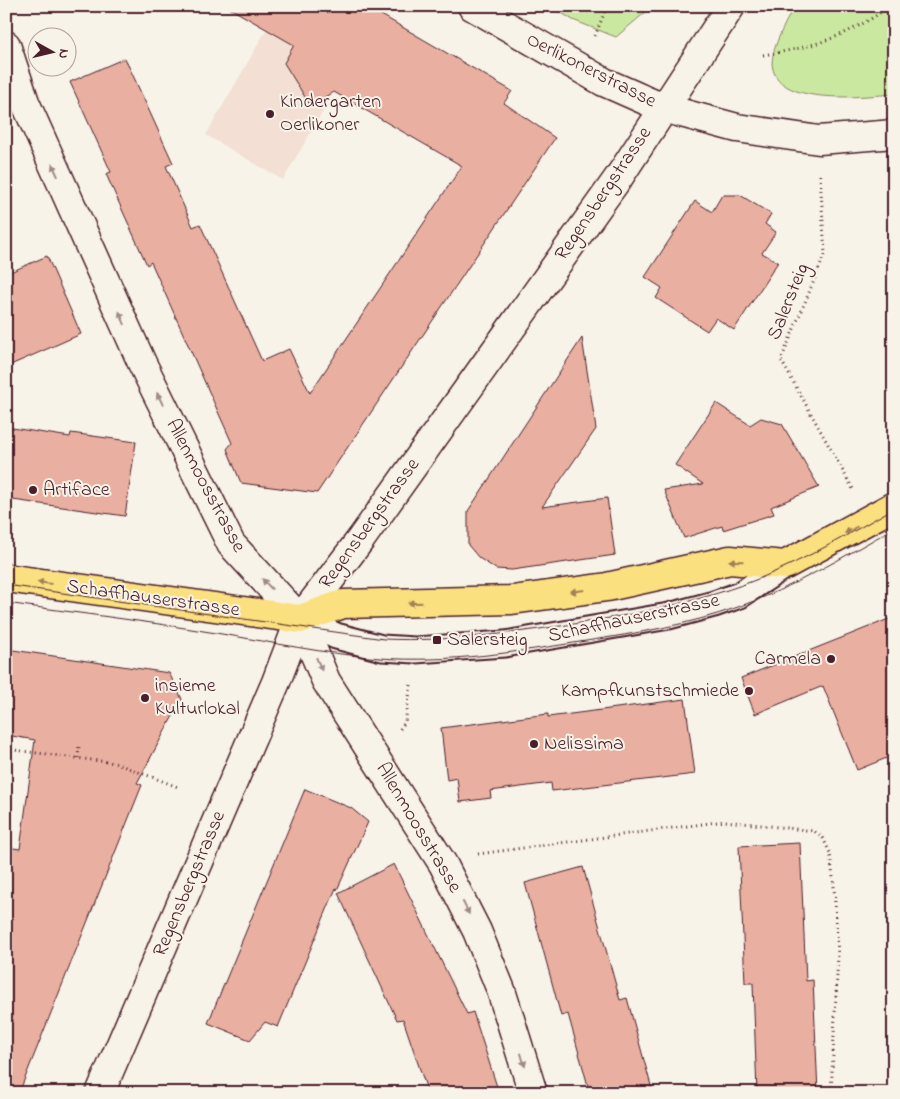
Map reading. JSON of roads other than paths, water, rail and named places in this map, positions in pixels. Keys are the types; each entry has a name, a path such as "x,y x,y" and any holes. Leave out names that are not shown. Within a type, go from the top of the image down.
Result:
{"main road":[{"name":"Schaffhauserstrasse","path":"6,578 300,619 343,604 512,600 607,587 730,560 784,565 894,506"}],"street":[{"name":"Oerlikonerstrasse","path":"472,6 604,82 663,108 737,128 819,140 894,134"},
{"name":"Regensbergstrasse","path":"100,1093 276,682 300,619 361,539 619,177 731,6"},
{"name":"Allenmoosstrasse","path":"6,45 24,102 142,363 231,544 300,619 326,681 443,864 477,931 501,990 533,1093"}],"lane":[{"name":"Schaffhauserstrasse","path":"300,619 336,636 382,648 424,650 506,644 659,618 714,604 740,595 784,565"}],"tram line":[{"path":"6,585 384,639 408,640 482,636 556,627 626,615 718,593 763,577 796,562 894,508"},
{"path":"6,603 164,625 339,654 406,659 457,658 509,653 624,635 682,624 719,613 778,591 837,561 894,528"}],"place":[{"name":"Kindergarten Oerlikoner","path":"270,114"},
{"name":"Artiface","path":"33,490"},
{"name":"Salersteig","path":"437,640"},
{"name":"Carmela","path":"831,659"},
{"name":"Kampfkunstschmiede","path":"749,691"},
{"name":"insieme Kulturlokal","path":"145,698"},
{"name":"Nelissima","path":"534,744"}]}
